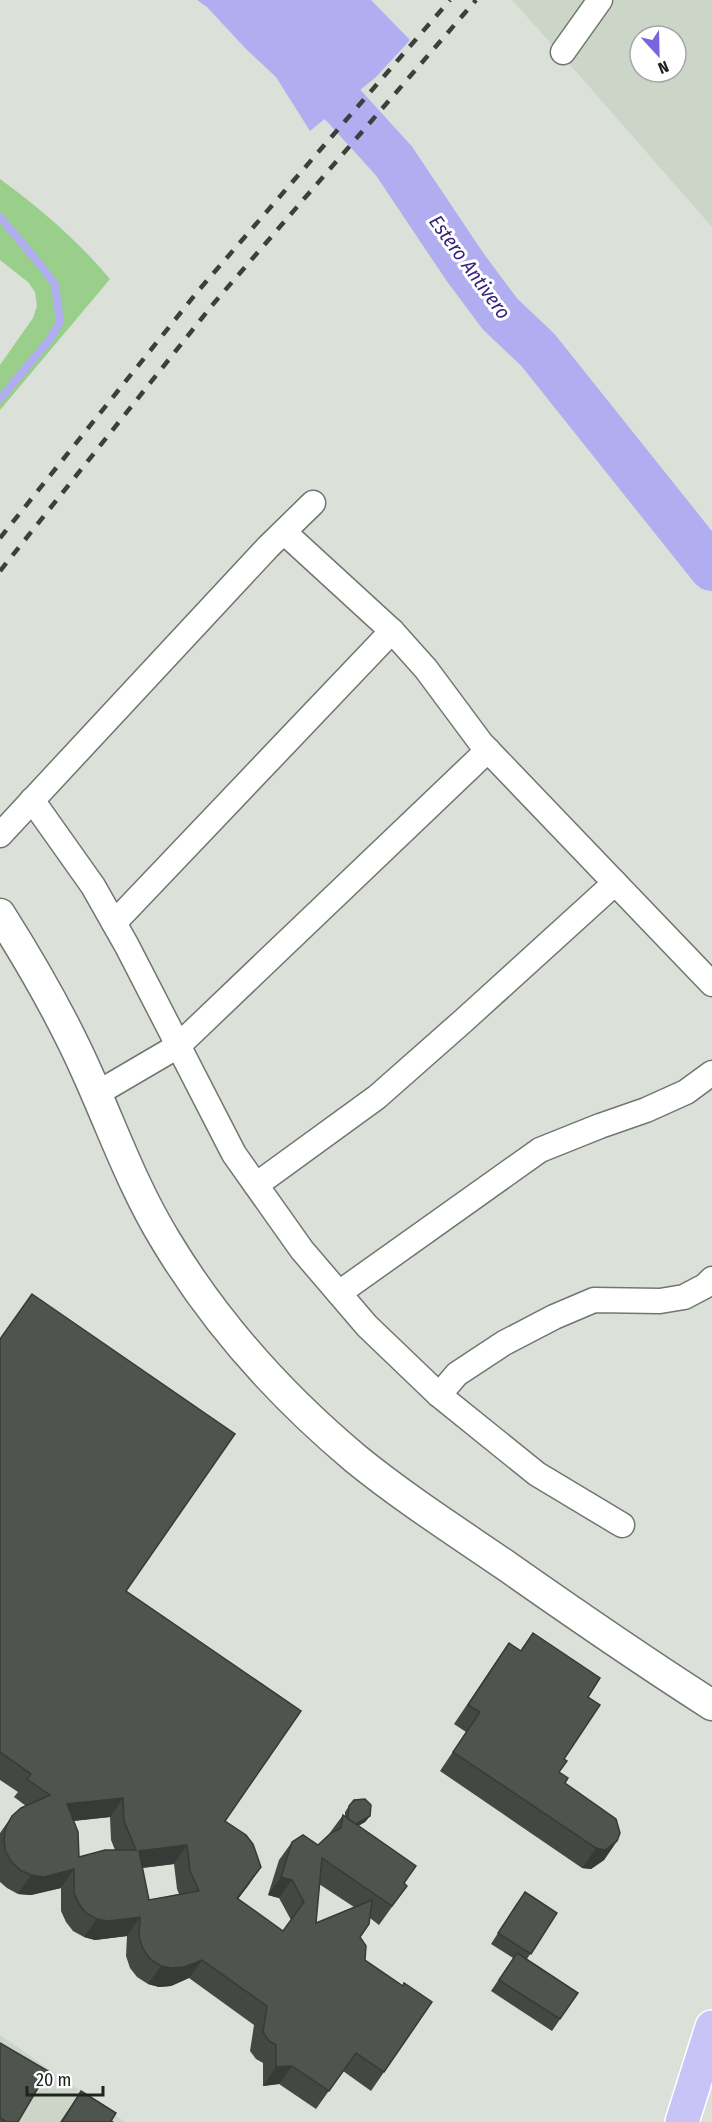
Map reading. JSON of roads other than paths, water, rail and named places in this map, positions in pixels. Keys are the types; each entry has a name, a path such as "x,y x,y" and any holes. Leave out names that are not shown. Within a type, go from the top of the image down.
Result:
{"main road":[{"path":"682,2122 710,2042"}],"street":[{"path":"563,52 600,0"},
{"path":"0,835 313,503"},
{"path":"284,532 392,631 426,669 488,750 712,984"},
{"path":"114,924 392,631"},
{"path":"96,1094 178,1046 488,750"},
{"path":"32,800 93,886 234,1154 302,1250 367,1326 439,1395 537,1474 622,1525"},
{"path":"256,1185 377,1097 471,1015 615,883"},
{"path":"0,914 48,994 96,1094 123,1158 165,1240 220,1320 286,1395 336,1441 396,1489 621,1645 712,1705"},
{"path":"339,1293 540,1150 686,1092 712,1073"},
{"path":"439,1395 457,1374 504,1343 554,1317 594,1300 660,1301 684,1297 705,1286 712,1279"}],"waterway":[{"name":"Estero Antivero","path":"244,0 394,161 465,267 500,314 538,350 712,568"},
{"path":"0,217 55,285 60,322 50,339 0,399"}],"railway":[{"path":"0,538 198,291 450,0"},
{"path":"0,571 214,303 476,0"}]}
